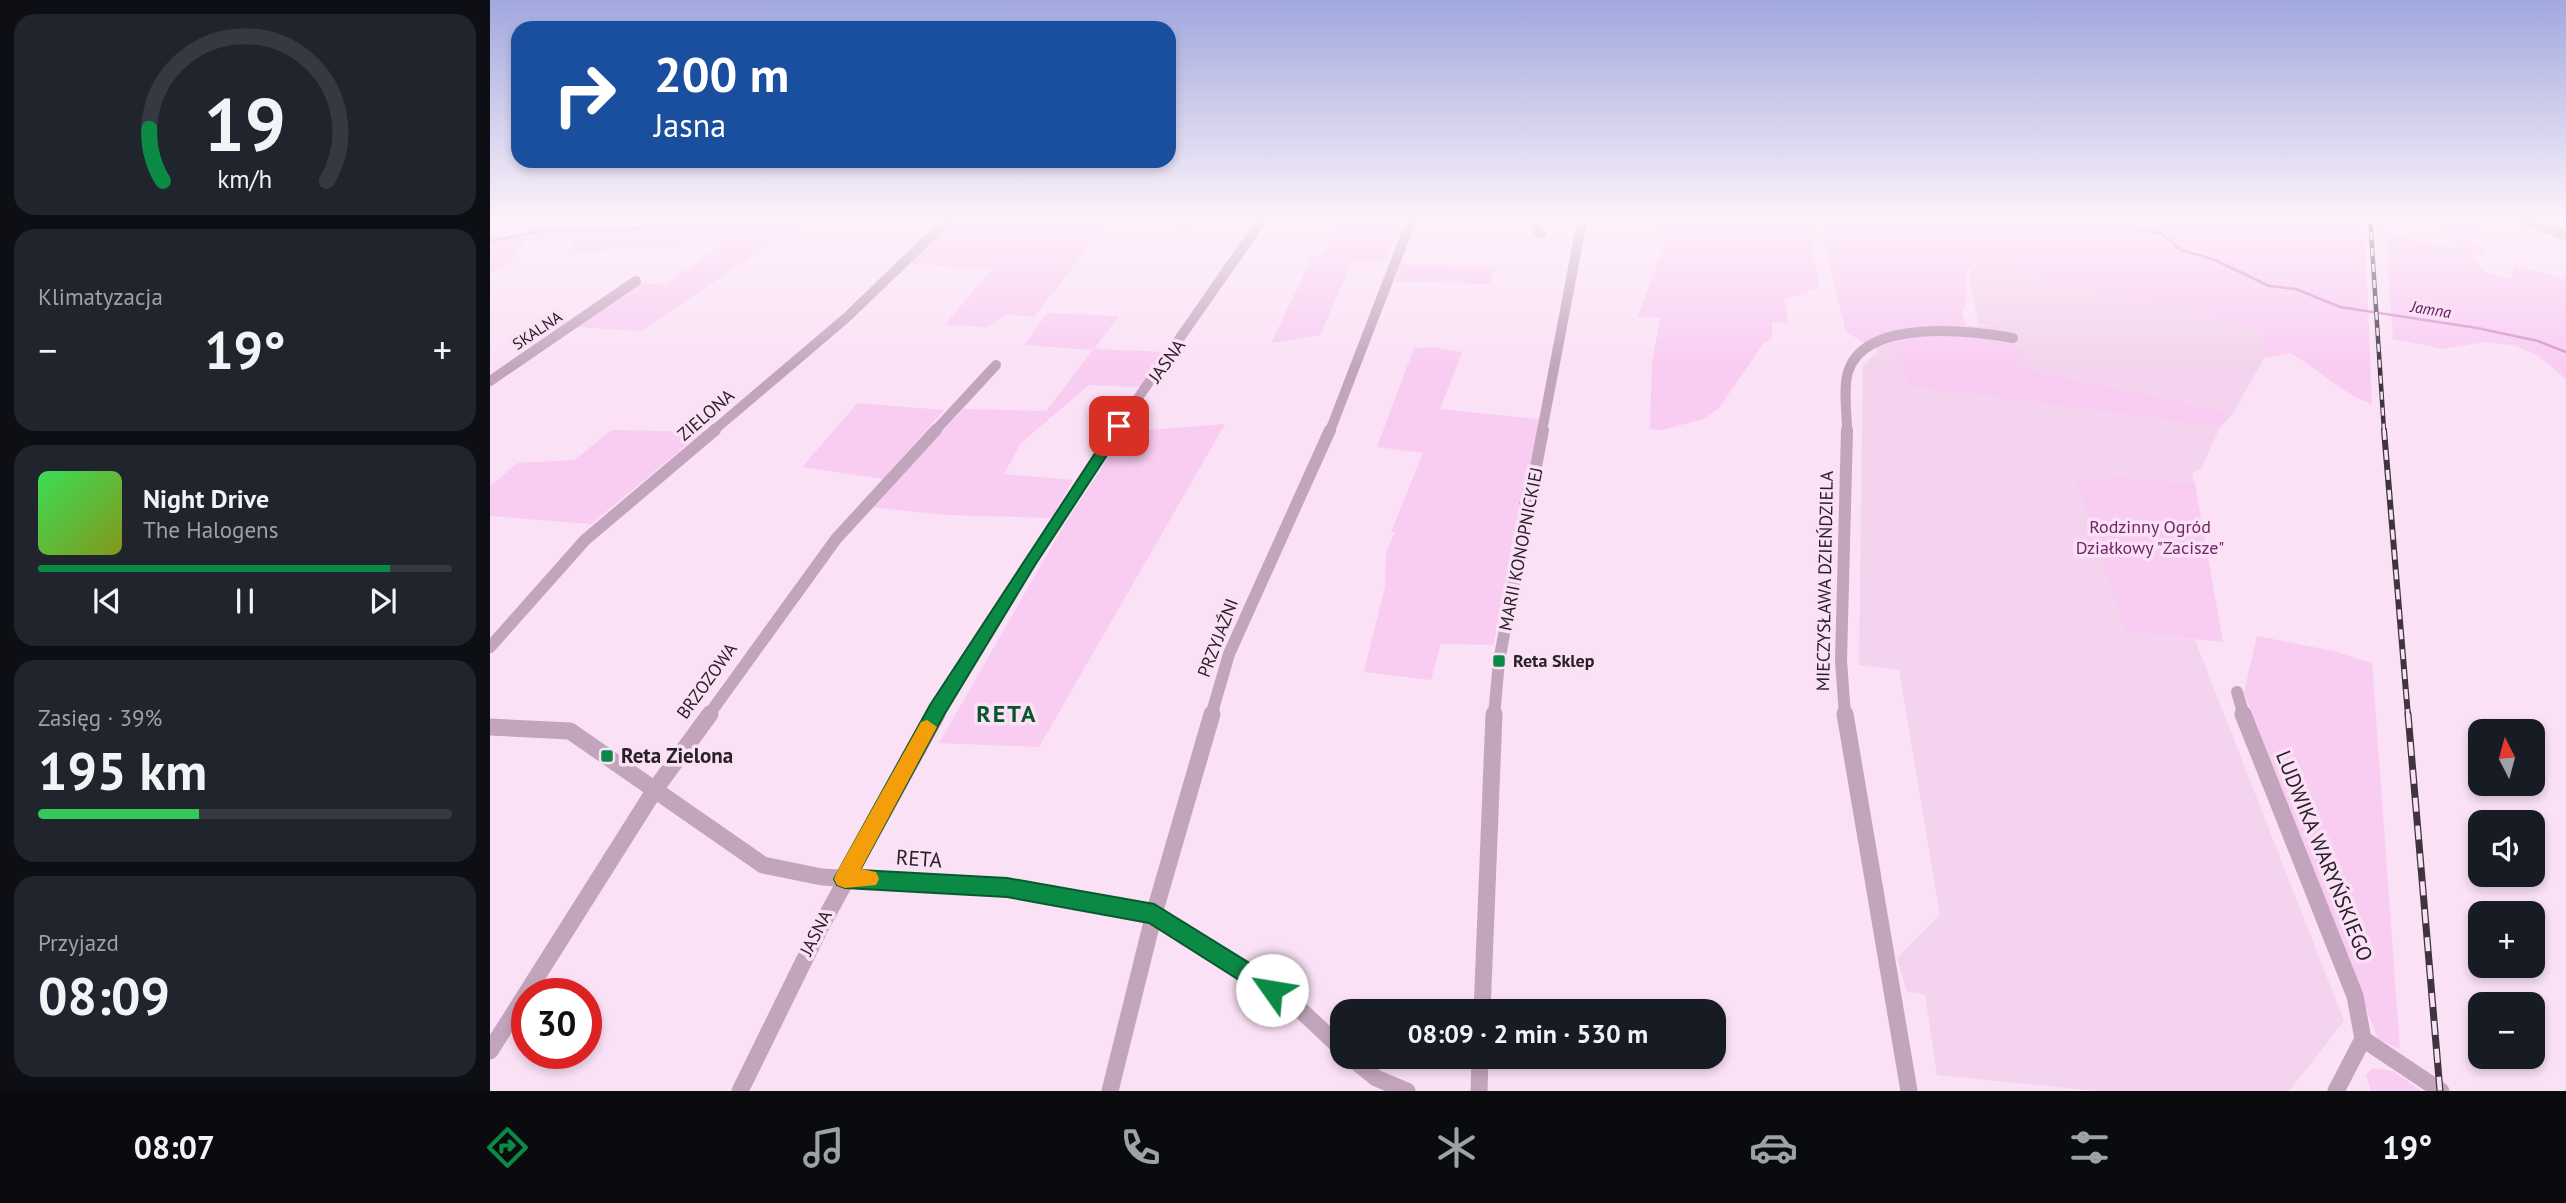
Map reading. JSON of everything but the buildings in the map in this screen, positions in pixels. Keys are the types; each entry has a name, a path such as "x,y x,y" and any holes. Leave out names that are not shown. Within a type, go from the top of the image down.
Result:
{"street":[{"name":"ZIELONA","path":"490,647 585,540 846,318 899,267"},
{"name":"JASNA","path":"740,1091 845,879 937,710 1103,448 1232,267"},
{"name":"PRZYJAŹNI","path":"1110,1091 1154,914 1229,654 1322,451 1393,267"},
{"name":"MARII KONOPNICKIEJ","path":"1482,999 1490,765 1499,662 1573,267"},
{"name":"SKALNA","path":"490,381 636,281"},
{"name":"MIECZYSŁAWA DZIEŃDZIELA","path":"1909,1091 1843,705 1841,660 1848,371 1856,356 1868,347 1909,333 1956,331 2013,338"},
{"name":"BRZOZOWA","path":"490,1051 656,788 836,539 996,365"},
{"name":"LUDWIKA WARYŃSKIEGO","path":"2236,692 2250,736 2356,996 2363,1039"},
{"name":"RETA","path":"490,727 570,730 763,865 804,876 1007,888 1154,914 1293,1003 1330,1038"},
{"path":"2336,1091 2363,1039 2441,1091"},
{"path":"1361,1069 1387,1085 1407,1091"},
{"path":"1479,1091 1480,1069"}],"shaded area":[{"path":"1973,267 1992,267 2263,329 2264,358 2233,413 2016,367 1999,342 2005,327 1978,324 1969,273"},
{"path":"1897,344 1910,386 2220,427 2201,469 2192,473 2195,484 2130,477 2126,633 2195,640 2344,1021 2289,1091 2096,1091 1937,1075 1925,994 1907,992 1897,958 1940,915 1899,670 1859,665 1863,366 1878,351"}],"green space":[{"path":"490,267 505,267 490,273"},
{"path":"690,267 736,267 641,331 574,327 638,283 665,285"},
{"path":"957,267 1073,267 1034,317 1007,314 988,327 945,325 991,269"},
{"path":"1308,267 1350,267 1320,335 1271,343"},
{"path":"1400,267 1496,267 1489,284 1395,282"},
{"path":"1657,267 1816,267 1820,287 1785,300 1788,323 1772,322 1772,338 1764,343 1718,409 1703,419 1662,430 1650,429 1652,364 1660,318 1637,317"},
{"path":"1830,267 1970,267 1965,273 1967,298 1962,312 1966,326 2005,326 1999,342 2022,348 2016,367 2233,413 2220,427 1909,386 1897,344 1878,351 1846,332"},
{"path":"1991,267 2366,267 2372,404 2349,393 2290,353 2264,358 2263,329"},
{"path":"2388,267 2481,267 2486,273 2512,279 2514,267 2521,267 2566,279 2566,379 2540,357 2517,346 2484,342 2443,349 2393,339"},
{"path":"1047,313 1119,316 1094,349 1166,352 1140,387 1089,385 1021,443 1004,474 1073,480 1052,518 946,515 870,507 964,409 1046,411 1093,350 1024,345"},
{"path":"1434,347 1462,352 1440,409 1546,420 1493,645 1441,644 1431,680 1364,672 1385,587 1386,553 1395,532 1391,532 1423,453 1377,447 1414,348"},
{"path":"858,403 944,410 883,479 802,467"},
{"path":"1225,424 1039,747 939,743 1063,527 1125,432"},
{"path":"612,430 702,432 591,524 490,516 490,486 518,463 574,460"},
{"name":"Rodzinny Ogród Działkowy \"Zacisze\"","path":"2130,477 2195,484 2223,642 2126,633 2076,479"},
{"path":"2257,636 2333,651 2372,663 2400,1049 2378,1039 2244,692"},
{"path":"2373,1068 2393,1071 2421,1091 2371,1091 2366,1075"}],"waterway":[{"name":"Jamna","path":"2229,267 2269,286 2296,289 2340,307 2477,328 2538,341 2566,352"},
{"path":"1521,503 1527,479"}],"railway":[{"path":"2373,267 2384,431"},
{"path":"2384,430 2408,716"},
{"path":"2408,714 2440,1091"}],"slow traffic":[{"path":"869,879 845,879 927,727"}],"place":[{"name":"Reta Sklep","path":"1499,661"},
{"name":"Reta Zielona","path":"607,756"}],"district":[{"name":"RETA","path":"1007,714"}],"route":[{"path":"1119,426 1029,562 937,710 845,879 867,878 1007,888 1154,914 1272,990"}]}
